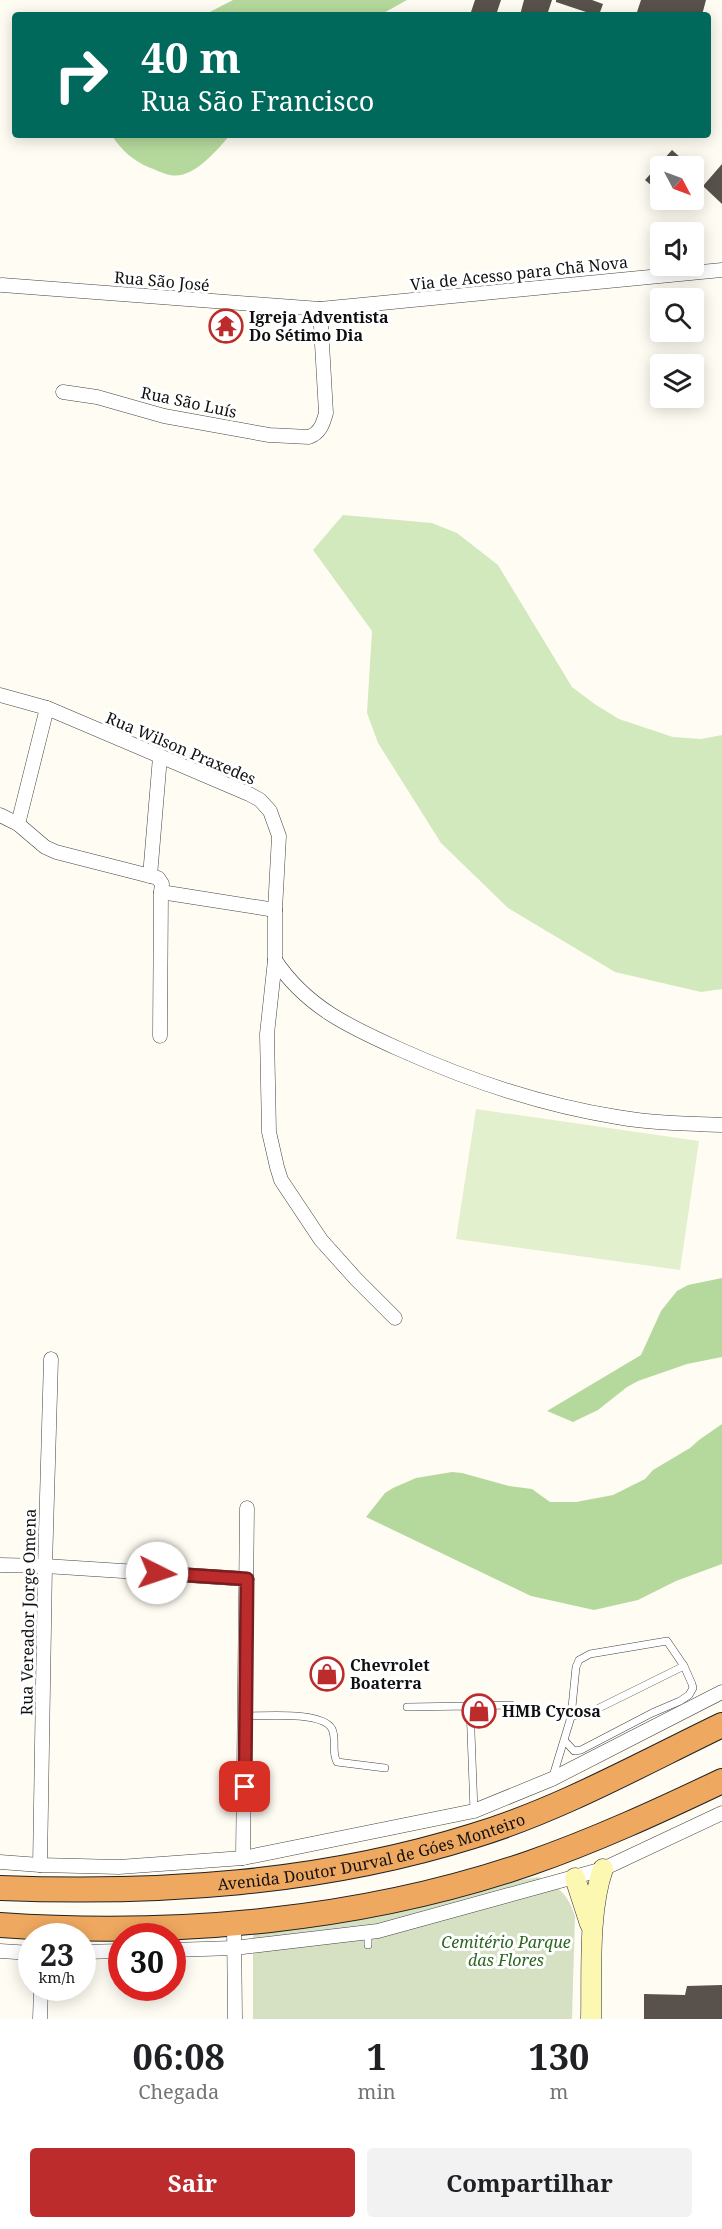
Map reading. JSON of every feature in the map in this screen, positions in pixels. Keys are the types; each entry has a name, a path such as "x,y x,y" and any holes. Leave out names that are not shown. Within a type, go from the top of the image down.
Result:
{"highway":[{"name":"Avenida Doutor Durval de Góes Monteiro","path":"0,1888 105,1890 243,1883 402,1856 475,1836 542,1810 595,1787 722,1725"},
{"path":"0,1925 234,1936 337,1923 374,1904 466,1882 530,1863 622,1827 722,1781"}],"street":[{"name":"Via de Acesso para Chã Nova","path":"320,309 722,270"},
{"name":"Rua São José","path":"2,285 320,309"},
{"name":"Rua São Luís","path":"63,392 97,397 164,416 269,435 309,438 321,428 326,414 320,309"},
{"name":"Rua Wilson Praxedes","path":"0,695 47,708 249,794 260,800 270,811 279,836 275,960 267,1034 269,1132 272,1148 281,1180 321,1240 395,1318"},
{"path":"18,824 47,708"},
{"path":"150,876 160,757"},
{"path":"0,815 18,824 45,847 56,852 161,880 160,1036"},
{"path":"161,892 275,910"},
{"path":"275,960 301,993 329,1014 364,1034 445,1070 528,1098 571,1109 620,1118 722,1125"},
{"name":"Rua Vereador Jorge Omena","path":"40,1865 51,1359"},
{"path":"243,1858 247,1508"},
{"path":"0,1565 247,1579"},
{"path":"2,1863 119,1867 243,1858 474,1811 552,1779 722,1692"},
{"path":"337,1923 368,1939 603,1869 722,1813"},
{"path":"591,2019 593,1933 598,1884 603,1869"},
{"path":"575,1878 593,1933"},
{"path":"186,1947 234,1936 235,2019"},
{"path":"0,1951 18,1952"},
{"path":"40,2019 41,2001"}],"lane":[{"path":"552,1779 570,1717 576,1667 579,1660 584,1656 663,1640 670,1644 684,1666 693,1688 685,1699 581,1750 574,1751 564,1740"},
{"path":"570,1717 597,1709 684,1666"},
{"path":"407,1707 511,1705"},
{"path":"470,1706 474,1811"},
{"path":"246,1716 319,1718 329,1725 334,1733 333,1755 337,1762 385,1768"}],"green space":[{"path":"233,0 407,0 385,12 210,12"},
{"path":"114,138 227,138 204,162 187,173 179,175 165,174 148,167 128,155"},
{"path":"343,515 432,523 457,533 498,565 572,687 619,719 673,737 701,739 722,735 722,989 701,992 615,972 508,908 441,843 378,743 367,713 372,631 313,550"},
{"path":"476,1109 699,1141 680,1270 456,1239"},
{"path":"722,1278 722,1357 687,1364 638,1381 598,1410 573,1422 547,1411 641,1355 661,1311 677,1291 688,1285"},
{"path":"722,1424 722,1564 676,1581 638,1600 594,1610 531,1596 366,1517 385,1493 393,1488 416,1478 452,1472 509,1486 532,1489 550,1502 576,1502 613,1495 645,1479 653,1470 690,1448"},
{"name":"Cemitério Parque das Flores","path":"538,1877 561,1892 569,1902 575,1916 572,2019 253,2019 253,1927"}],"building":[{"path":"475,0 501,0 497,12 471,12"},
{"path":"524,0 552,0 548,12 521,12"},
{"path":"556,0 592,0 603,4 600,12 586,12 556,2"},
{"path":"641,0 706,0 703,12 637,12"},
{"path":"672,150 679,156 667,156"},
{"path":"722,164 722,204 704,185"},
{"path":"650,174 650,184 645,180"},
{"path":"722,1985 722,2019 644,2019 644,1994 685,1995 687,1986"}],"place":[{"name":"Igreja Adventista Do Sétimo Dia","path":"226,326"},
{"name":"Chevrolet Boaterra","path":"327,1674"},
{"name":"HMB Cycosa","path":"479,1711"}],"route":[{"path":"157,1573 247,1579 245,1787"}]}
